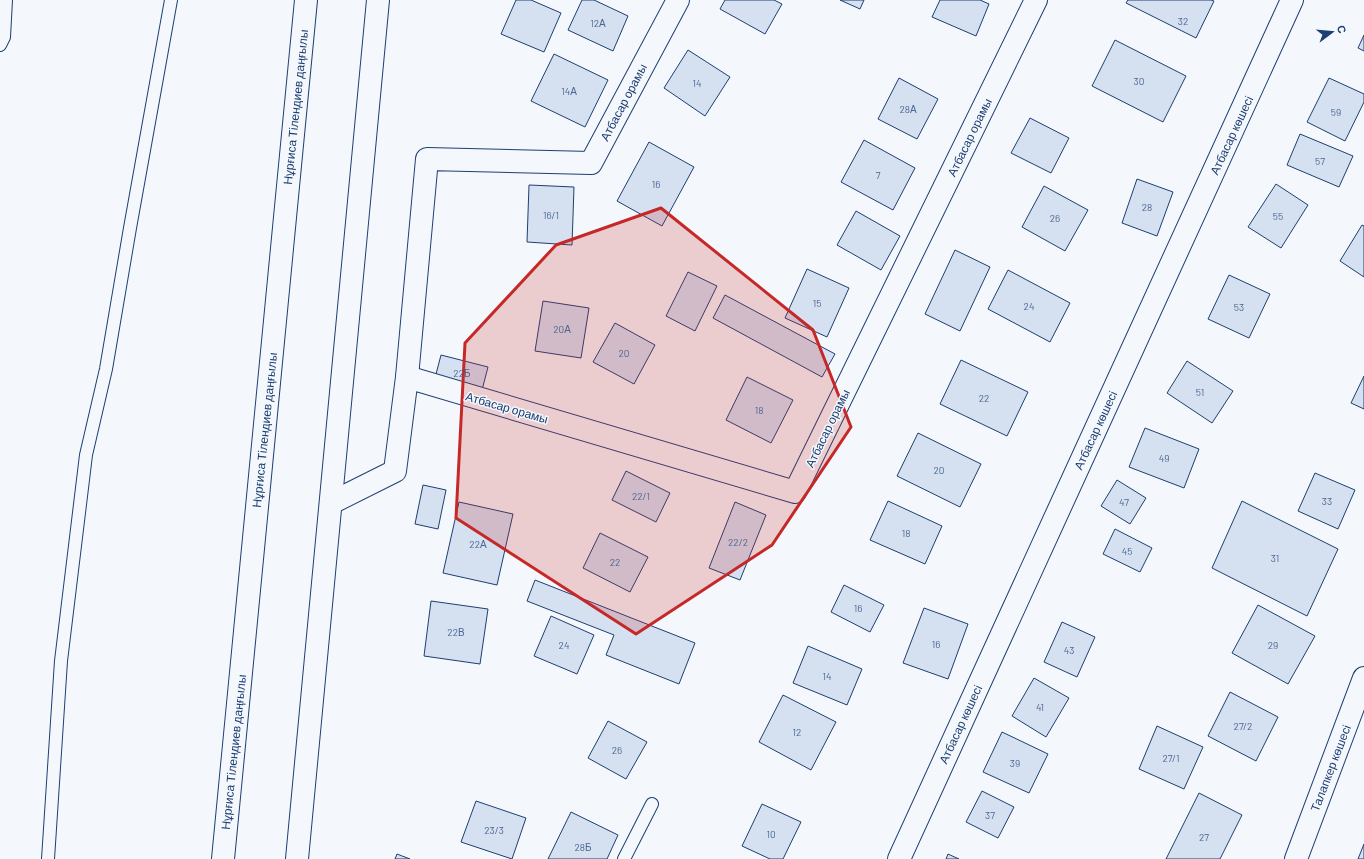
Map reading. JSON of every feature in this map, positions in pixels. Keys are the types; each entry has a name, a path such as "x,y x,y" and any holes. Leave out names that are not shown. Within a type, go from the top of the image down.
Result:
{"street":[{"name":"Нұрғиса Тілендиев даңғылы","path":"223,859 306,0"},
{"path":"297,859 378,0"},
{"name":"Атбасар орамы","path":"331,503 395,471 407,377 427,159 591,163 678,0"},
{"name":"Атбасар орамы","path":"407,377 795,492 1036,0"},
{"name":"Атбасар көшесі","path":"899,859 1292,0"},
{"name":"Талапкер көшесі","path":"1296,859 1364,678"}],"lane":[{"path":"0,45 4,37 6,0"},
{"path":"48,859 60,661 86,455 106,369 171,0"},
{"path":"624,859 652,804"}],"highlighted area":[{"path":"661,208 813,330 851,427 772,545 636,634 456,518 465,343 556,245"}],"building":[{"path":"516,0 531,0 561,13 544,52 501,34"},
{"path":"582,0 594,0 628,16 613,51 568,30"},
{"path":"725,0 774,0 782,4 765,34 720,9"},
{"path":"840,0 864,0 860,9"},
{"path":"940,0 980,0 989,4 976,36 932,17"},
{"path":"1128,0 1214,1 1196,38 1126,3"},
{"path":"1364,35 1364,51 1358,48"},
{"path":"1115,40 1186,76 1163,122 1092,86"},
{"path":"688,50 730,77 705,116 664,88"},
{"path":"554,54 608,80 585,127 531,101"},
{"path":"899,78 938,99 917,139 878,119"},
{"path":"1329,78 1364,94 1364,102 1345,141 1307,122"},
{"path":"1030,118 1069,138 1051,173 1011,153"},
{"path":"1300,134 1353,156 1339,187 1287,165"},
{"path":"864,140 915,168 893,210 841,182"},
{"path":"649,142 694,167 662,226 617,201"},
{"path":"1137,179 1173,192 1157,236 1122,223"},
{"path":"1276,184 1308,205 1281,248 1248,227"},
{"path":"529,185 574,187 572,245 527,242"},
{"path":"1044,186 1088,210 1065,251 1022,227"},
{"path":"856,211 900,236 881,270 837,245"},
{"path":"1362,225 1364,226 1364,277 1340,261"},
{"path":"955,250 990,267 960,331 925,314"},
{"path":"807,269 849,288 827,337 785,318"},
{"path":"1008,270 1070,303 1050,342 988,309"},
{"path":"688,272 717,286 695,331 666,316"},
{"path":"1229,275 1270,294 1249,338 1208,319"},
{"path":"725,295 835,354 822,377 713,318"},
{"path":"543,301 589,308 581,358 535,351"},
{"path":"615,323 655,345 634,384 593,362"},
{"path":"441,355 488,367 482,390 435,378"},
{"path":"961,360 1028,392 1007,436 940,404"},
{"path":"1187,361 1233,391 1212,423 1167,393"},
{"path":"1364,376 1364,409 1351,403"},
{"path":"747,377 793,400 771,443 726,420"},
{"path":"1145,428 1199,449 1184,488 1129,467"},
{"path":"918,433 981,464 960,507 897,476"},
{"path":"626,471 670,493 656,522 612,500"},
{"path":"1315,473 1355,490 1338,529 1298,511"},
{"path":"1117,480 1146,498 1130,524 1101,506"},
{"path":"423,485 446,490 438,529 415,524"},
{"path":"888,501 942,526 925,564 870,540"},
{"path":"1242,501 1338,549 1307,616 1212,568"},
{"path":"459,502 513,514 497,585 443,573"},
{"path":"735,502 766,515 740,580 709,568"},
{"path":"1115,529 1152,548 1140,572 1103,554"},
{"path":"600,533 648,557 630,592 583,568"},
{"path":"535,580 695,643 679,684 606,655 614,635 527,601"},
{"path":"844,585 884,605 870,632 831,612"},
{"path":"431,601 488,609 480,664 424,656"},
{"path":"1258,605 1315,636 1288,684 1232,653"},
{"path":"924,608 968,624 948,679 903,663"},
{"path":"551,616 594,635 577,674 534,656"},
{"path":"1062,622 1095,637 1077,677 1044,662"},
{"path":"808,646 862,669 847,705 793,683"},
{"path":"1034,678 1069,698 1046,737 1012,716"},
{"path":"1230,692 1278,717 1256,761 1208,736"},
{"path":"783,695 836,722 811,770 759,742"},
{"path":"608,721 647,742 626,779 588,758"},
{"path":"1157,726 1203,747 1184,789 1139,769"},
{"path":"1002,732 1048,754 1029,793 983,772"},
{"path":"982,791 1014,807 998,838 966,822"},
{"path":"1199,793 1242,815 1220,859 1166,859"},
{"path":"476,801 526,818 512,859 461,842"},
{"path":"762,804 801,822 783,859 770,859 742,846"},
{"path":"571,812 618,835 607,859 548,859"},
{"path":"1364,844 1364,859 1358,859"},
{"path":"397,854 410,859 395,859"},
{"path":"948,854 959,859 946,859"}]}
